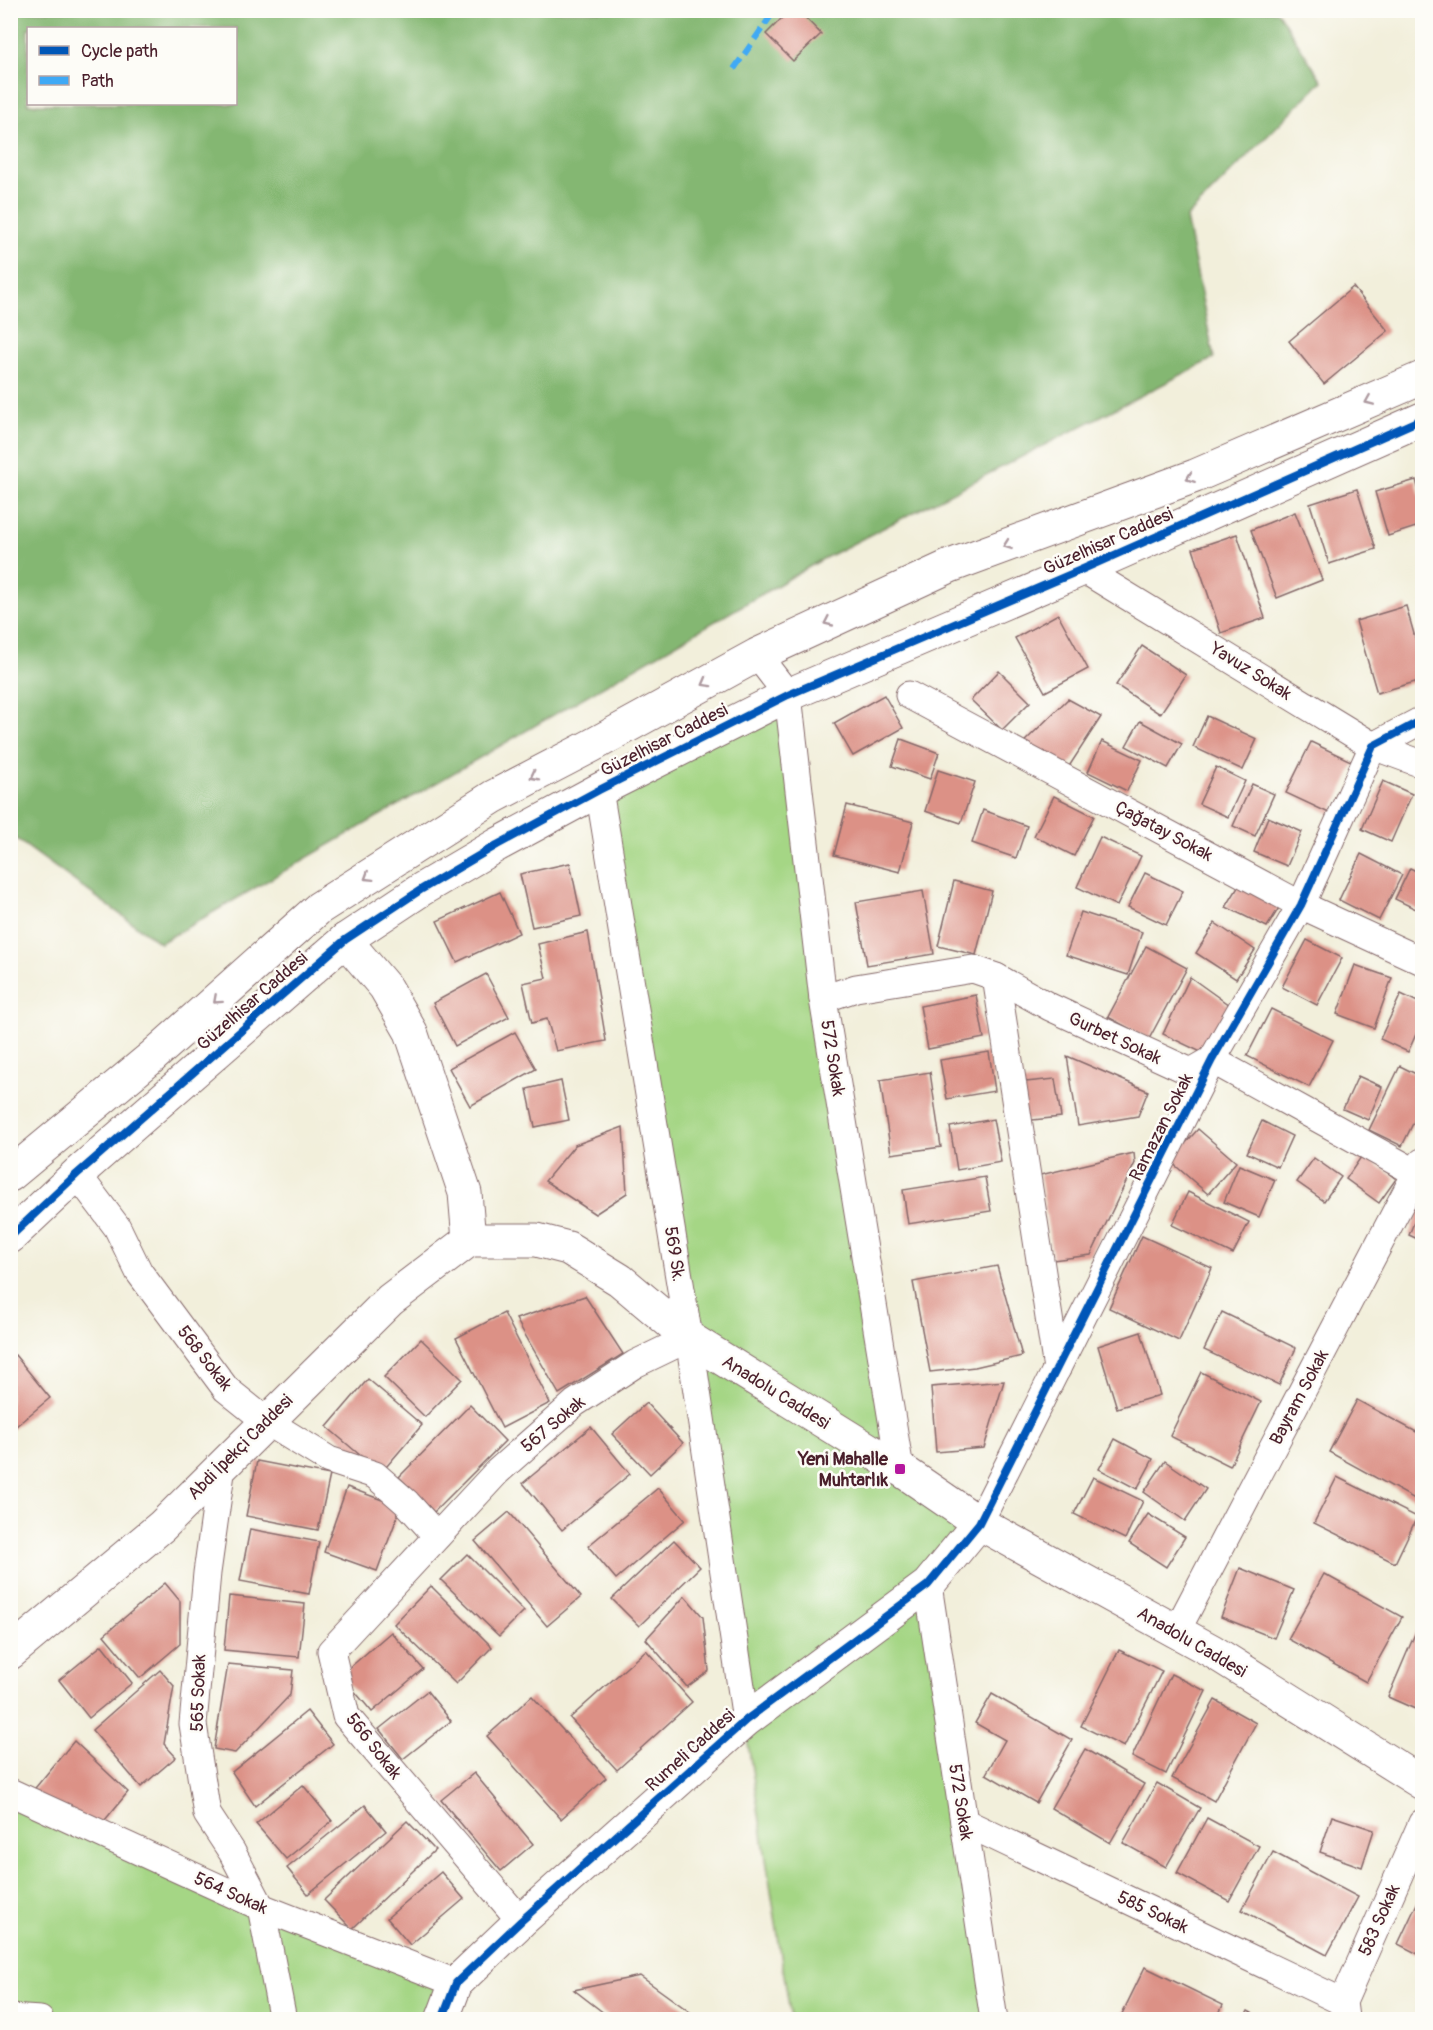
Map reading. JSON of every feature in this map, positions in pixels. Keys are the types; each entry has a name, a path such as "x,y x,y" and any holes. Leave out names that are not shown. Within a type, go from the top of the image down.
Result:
{"street":[{"name":"Güzelhisar Caddesi","path":"10,1175 152,1057 319,908 493,797 757,655 950,566 1195,476 1422,378"},
{"name":"Güzelhisar Caddesi","path":"10,1237 77,1174 345,940 431,883 496,845 599,790 788,695 1083,569 1422,418"},
{"name":"Yavuz Sokak","path":"1083,569 1373,747 1422,764"},
{"path":"757,655 788,695"},
{"name":"572 Sokak","path":"788,695 823,999 900,1468"},
{"name":"Çağatay Sokak","path":"909,695 1301,905 1422,961"},
{"path":"1373,747 1422,720"},
{"name":"Ramazan Sokak","path":"979,1523 1212,1060 1301,905 1373,747"},
{"name":"569 Sk.","path":"599,790 689,1338 746,1720"},
{"path":"345,940 385,987 411,1032 465,1193 469,1240"},
{"name":"Gurbet Sokak","path":"823,999 856,988 973,969 996,977 1050,1007 1191,1072 1212,1060"},
{"path":"996,977 1057,1369"},
{"path":"1212,1060 1420,1171"},
{"name":"Bayram Sokak","path":"1176,1632 1420,1171"},
{"name":"568 Sokak","path":"77,1174 117,1227 139,1272 226,1389 266,1421 329,1460 375,1475 407,1503 437,1536"},
{"name":"Anadolu Caddesi","path":"469,1240 537,1240 567,1248 620,1280 689,1338 900,1468 979,1523 1212,1651 1422,1783"},
{"name":"Abdi İpekçi Caddesi","path":"10,1653 162,1526 390,1300 469,1240"},
{"name":"567 Sokak","path":"437,1536 497,1473 575,1403 635,1364 689,1338"},
{"name":"565 Sokak","path":"222,1466 207,1573 193,1724 207,1814 232,1852 261,1907 283,2019"},
{"name":"Rumeli Caddesi","path":"442,2019 456,1983 521,1921 746,1720 928,1585 979,1523"},
{"name":"566 Sokak","path":"437,1536 331,1651 346,1716 521,1921"},
{"name":"572 Sokak","path":"928,1585 994,2019"},
{"name":"564 Sokak","path":"10,1792 261,1907 456,1983"},
{"name":"585 Sokak","path":"964,1822 1344,2011"},
{"name":"583 Sokak","path":"1344,2011 1422,1822"},
{"path":"10,2018 40,2019"}],"green space":[{"path":"11,11 1277,11 1322,81 1186,218 1214,358 821,560 160,943 11,835"},
{"path":"788,695 900,1468 979,1523 928,1585 994,2019 791,2019 599,790"},
{"path":"10,1792 456,1983 442,2019 40,2020 11,2018"}],"building":[{"path":"790,10 798,10 821,34 793,61 766,34"},
{"path":"1353,287 1388,331 1324,384 1289,341"},
{"path":"1416,480 1422,502 1422,525 1388,536 1375,492"},
{"path":"1357,489 1376,549 1329,564 1310,504"},
{"path":"1295,512 1322,580 1277,598 1251,530"},
{"path":"1237,534 1265,618 1221,633 1193,549"},
{"path":"1406,606 1422,662 1422,680 1377,693 1356,621"},
{"path":"1058,614 1088,669 1045,692 1015,638"},
{"path":"1142,646 1186,675 1160,714 1116,685"},
{"path":"999,671 1030,702 1002,730 971,700"},
{"path":"884,695 903,728 853,756 834,723"},
{"path":"1068,699 1101,717 1068,768 1023,743"},
{"path":"1207,716 1257,739 1243,770 1193,747"},
{"path":"1140,721 1182,744 1168,768 1126,746"},
{"path":"901,739 939,753 930,779 892,766"},
{"path":"1102,741 1142,760 1127,791 1088,772"},
{"path":"1311,742 1355,763 1331,814 1286,793"},
{"path":"1216,767 1245,781 1228,817 1199,804"},
{"path":"938,770 975,782 961,823 925,811"},
{"path":"1383,781 1412,794 1391,842 1362,829"},
{"path":"1252,784 1274,794 1255,836 1233,826"},
{"path":"1054,796 1094,816 1074,856 1034,836"},
{"path":"847,805 913,822 900,872 834,855"},
{"path":"983,810 1027,826 1016,858 972,843"},
{"path":"1268,817 1302,832 1287,866 1254,852"},
{"path":"1100,837 1141,856 1117,906 1077,887"},
{"path":"1361,854 1402,875 1379,920 1339,900"},
{"path":"570,863 581,916 532,927 520,874"},
{"path":"1410,868 1422,874 1422,912 1395,899"},
{"path":"1145,873 1183,891 1166,925 1128,907"},
{"path":"1243,879 1282,903 1267,927 1226,907"},
{"path":"954,881 992,891 976,955 938,946"},
{"path":"923,891 934,954 867,965 856,902"},
{"path":"500,892 519,933 457,962 437,921"},
{"path":"1081,912 1142,932 1128,975 1066,955"},
{"path":"1215,923 1255,950 1236,979 1196,953"},
{"path":"588,932 606,1041 556,1051 547,1019 532,1023 523,983 546,978 538,944"},
{"path":"1307,940 1342,958 1317,1005 1282,987"},
{"path":"1146,946 1187,968 1149,1039 1108,1017"},
{"path":"1355,965 1392,978 1374,1028 1337,1014"},
{"path":"486,974 509,1017 455,1046 433,1003"},
{"path":"1190,977 1229,1005 1205,1054 1163,1034"},
{"path":"1401,994 1422,1004 1422,1021 1408,1052 1380,1039"},
{"path":"976,995 984,1038 928,1049 920,1006"},
{"path":"1271,1009 1333,1040 1309,1087 1247,1056"},
{"path":"515,1032 536,1069 470,1106 449,1068"},
{"path":"989,1052 995,1091 947,1099 940,1060"},
{"path":"1067,1056 1148,1091 1138,1116 1078,1126"},
{"path":"1400,1066 1422,1077 1422,1105 1402,1146 1369,1130"},
{"path":"930,1072 941,1147 891,1154 880,1080"},
{"path":"1358,1076 1382,1087 1368,1120 1343,1109"},
{"path":"1055,1079 1061,1117 1023,1121 1016,1083"},
{"path":"561,1081 569,1120 535,1127 527,1089"},
{"path":"993,1119 1001,1162 957,1170 950,1127"},
{"path":"1262,1121 1292,1136 1278,1167 1247,1153"},
{"path":"623,1127 627,1193 595,1214 545,1181 575,1145"},
{"path":"1198,1129 1236,1162 1208,1194 1170,1161"},
{"path":"1134,1153 1135,1163 1091,1255 1053,1260 1040,1175"},
{"path":"1363,1154 1396,1179 1379,1203 1346,1179"},
{"path":"1314,1158 1341,1177 1324,1201 1297,1182"},
{"path":"1239,1165 1275,1180 1259,1217 1224,1202"},
{"path":"985,1177 991,1211 908,1224 903,1190"},
{"path":"1188,1192 1249,1222 1233,1254 1172,1225"},
{"path":"1422,1202 1422,1241 1409,1235"},
{"path":"1142,1236 1212,1268 1179,1341 1109,1308"},
{"path":"997,1266 1022,1356 975,1367 930,1372 913,1282"},
{"path":"585,1296 623,1354 559,1394 516,1319"},
{"path":"1222,1312 1296,1348 1279,1385 1204,1350"},
{"path":"504,1313 550,1403 502,1428 456,1338"},
{"path":"1141,1332 1160,1395 1117,1408 1098,1346"},
{"path":"421,1339 462,1379 425,1417 384,1377"},
{"path":"15,1355 50,1398 10,1431 10,1359"},
{"path":"1201,1372 1261,1402 1230,1466 1170,1436"},
{"path":"368,1379 422,1425 381,1473 327,1427"},
{"path":"1004,1381 984,1448 936,1452 931,1387"},
{"path":"1357,1400 1422,1435 1422,1503 1329,1452"},
{"path":"646,1403 683,1443 650,1474 612,1434"},
{"path":"470,1405 505,1441 434,1512 399,1477"},
{"path":"591,1427 630,1474 562,1530 523,1483"},
{"path":"1115,1439 1153,1459 1137,1489 1099,1469"},
{"path":"257,1461 330,1475 318,1530 246,1516"},
{"path":"1165,1461 1206,1489 1185,1521 1144,1492"},
{"path":"1093,1477 1143,1501 1125,1539 1074,1514"},
{"path":"1337,1477 1417,1517 1395,1563 1314,1523"},
{"path":"347,1487 401,1507 377,1571 324,1552"},
{"path":"658,1488 685,1520 616,1579 588,1546"},
{"path":"509,1512 581,1597 547,1626 475,1541"},
{"path":"1148,1514 1185,1537 1166,1567 1129,1543"},
{"path":"250,1529 319,1542 309,1594 240,1581"},
{"path":"674,1540 700,1567 639,1626 612,1599"},
{"path":"467,1554 524,1611 499,1636 441,1580"},
{"path":"1240,1568 1294,1590 1274,1638 1221,1617"},
{"path":"1324,1574 1402,1617 1366,1682 1288,1639"},
{"path":"165,1583 180,1601 180,1644 140,1678 104,1635"},
{"path":"431,1586 492,1647 456,1684 394,1624"},
{"path":"229,1596 305,1604 299,1657 224,1650"},
{"path":"685,1596 703,1617 709,1671 687,1687 646,1639"},
{"path":"1420,1622 1422,1623 1422,1712 1388,1697"},
{"path":"391,1632 423,1669 372,1712 341,1675"},
{"path":"102,1645 132,1683 89,1718 59,1680"},
{"path":"646,1650 692,1702 617,1770 570,1718"},
{"path":"1119,1650 1162,1671 1124,1747 1081,1726"},
{"path":"228,1664 293,1670 290,1695 235,1753 214,1749"},
{"path":"160,1670 174,1686 164,1744 176,1757 141,1787 92,1730"},
{"path":"1171,1674 1206,1691 1166,1774 1132,1757"},
{"path":"427,1691 451,1721 403,1759 379,1729"},
{"path":"992,1694 1072,1740 1036,1803 986,1774 1005,1740 975,1723"},
{"path":"532,1696 606,1778 561,1819 487,1736"},
{"path":"1215,1700 1256,1723 1214,1801 1172,1778"},
{"path":"307,1711 333,1744 255,1806 232,1772"},
{"path":"74,1741 128,1792 100,1826 31,1793"},
{"path":"1085,1749 1144,1784 1110,1843 1051,1808"},
{"path":"474,1773 533,1844 501,1871 441,1800"},
{"path":"1157,1783 1200,1808 1166,1867 1123,1843"},
{"path":"303,1785 332,1821 286,1859 256,1824"},
{"path":"365,1805 386,1831 308,1894 287,1868"},
{"path":"1332,1816 1374,1830 1362,1867 1320,1852"},
{"path":"1207,1818 1259,1846 1229,1901 1177,1873"},
{"path":"407,1821 435,1850 352,1929 324,1900"},
{"path":"1273,1852 1358,1897 1327,1955 1242,1910"},
{"path":"441,1872 464,1899 410,1945 387,1918"},
{"path":"1422,1893 1422,1956 1398,1944"},
{"path":"1145,1967 1223,2005 1216,2020 1119,2020"},
{"path":"640,1976 701,2020 613,2020 574,1990"},
{"path":"1248,2011 1265,2020 1243,2020"}],"marked path":[{"path":"734,69 775,10"}],"cycle path":[{"path":"10,1237 77,1174 345,940 422,889 497,845 599,790 788,695 1083,569 1422,419"},
{"path":"442,2020 456,1983 521,1921 746,1720 928,1585 979,1523 1212,1060 1301,905 1373,746 1422,720"}],"place":[{"name":"Yeni Mahalle Muhtarlık","path":"900,1469"}]}
